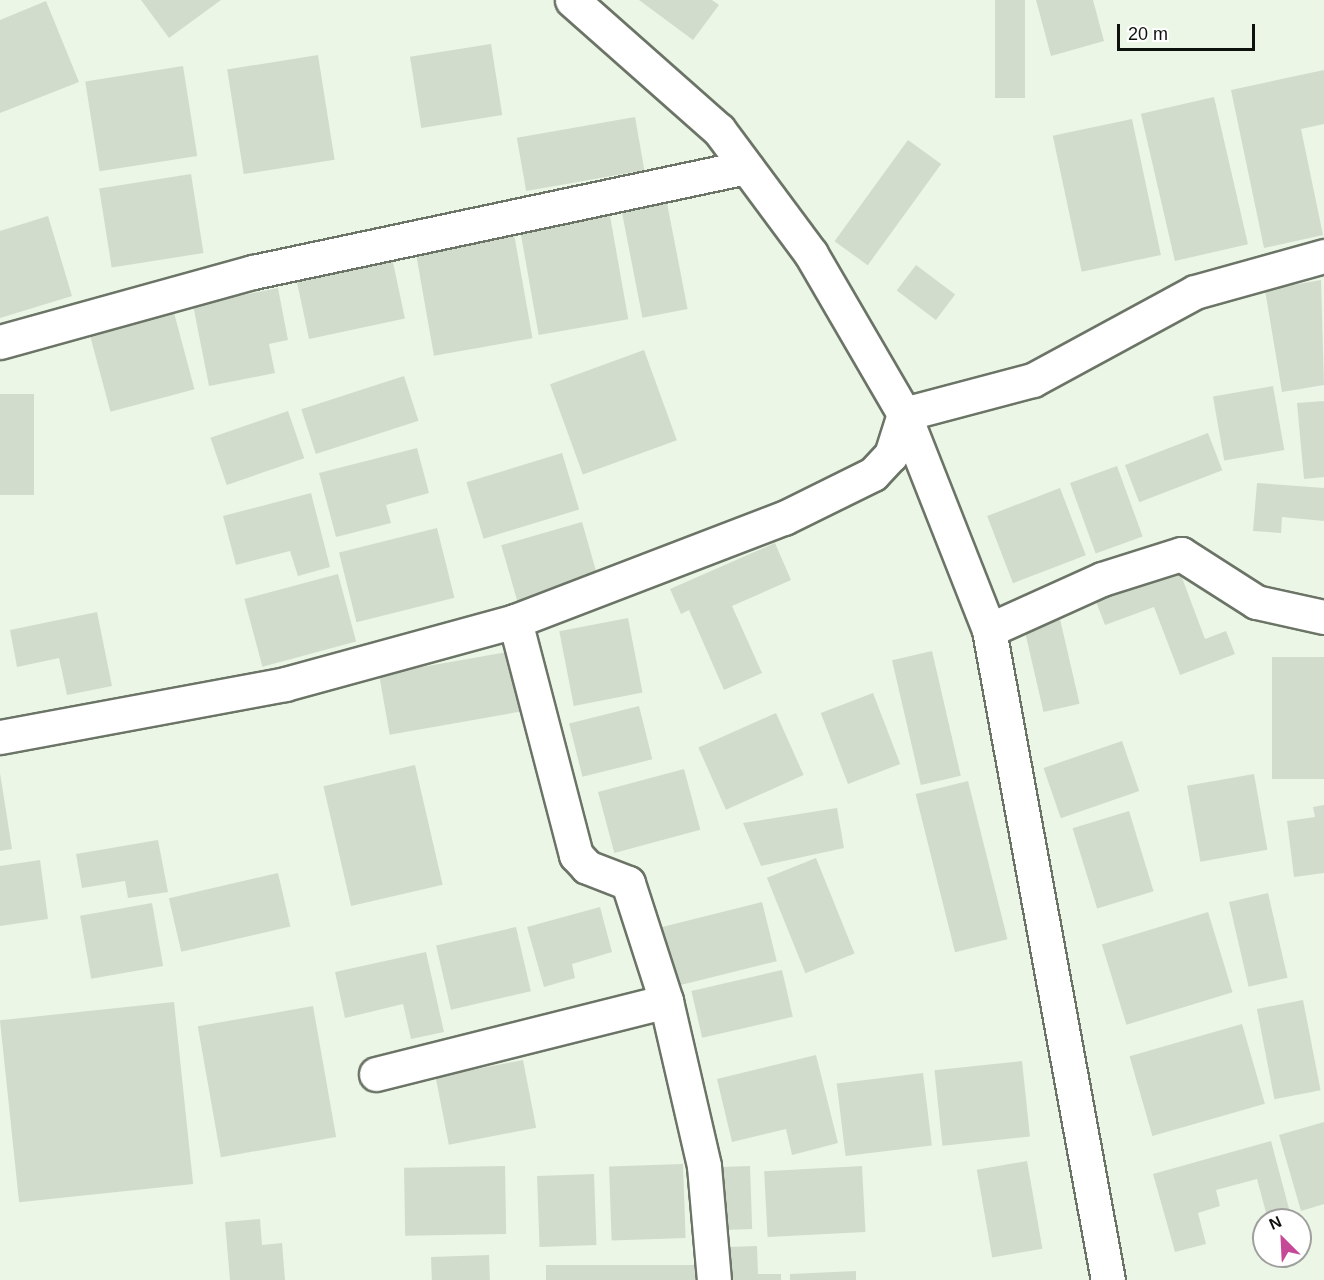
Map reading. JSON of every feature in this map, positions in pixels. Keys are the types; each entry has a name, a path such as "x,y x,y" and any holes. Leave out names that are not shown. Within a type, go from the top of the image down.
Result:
{"street":[{"path":"572,0 719,130 811,254 904,414 988,630 1108,1280"},
{"path":"0,342 252,272 746,166"},
{"path":"904,414 1033,380 1195,292 1324,256"},
{"path":"0,736 285,684 515,621 784,518 873,474 891,455 904,414"},
{"path":"988,630 1102,579 1181,554 1256,602 1324,617"},
{"path":"515,621 576,855 588,867 628,883 666,1001 704,1166 714,1280"},
{"path":"376,1074 666,1001"}],"building":[{"path":"141,0 221,0 169,38"},
{"path":"639,0 712,0 719,5 693,40"},
{"path":"995,0 1025,0 1025,98 995,98"},
{"path":"1036,0 1093,0 1104,41 1051,56"},
{"path":"46,1 79,82 0,113 0,20"},
{"path":"491,44 502,115 421,128 410,57"},
{"path":"318,55 335,160 244,174 227,69"},
{"path":"183,66 197,156 99,171 85,81"},
{"path":"1324,70 1324,124 1301,129 1323,235 1264,248 1231,90"},
{"path":"1214,97 1248,244 1175,261 1141,114"},
{"path":"635,117 644,170 526,191 517,138"},
{"path":"1132,119 1161,255 1082,272 1053,136"},
{"path":"908,140 941,164 868,265 835,241"},
{"path":"191,174 204,253 112,268 99,189"},
{"path":"666,198 688,309 642,318 621,207"},
{"path":"609,210 628,319 539,335 519,226"},
{"path":"48,216 72,296 0,318 0,231"},
{"path":"513,228 532,338 434,356 415,245"},
{"path":"391,253 405,319 309,339 295,273"},
{"path":"916,265 955,294 936,320 897,291"},
{"path":"1321,280 1324,385 1282,392 1265,290"},
{"path":"278,288 288,340 269,344 275,373 209,386 193,305"},
{"path":"173,309 194,389 110,412 89,332"},
{"path":"644,350 677,440 583,474 550,384"},
{"path":"404,376 419,421 316,454 301,409"},
{"path":"1273,386 1284,450 1224,461 1213,397"},
{"path":"0,394 34,394 34,495 0,495"},
{"path":"1324,401 1324,477 1304,479 1297,403"},
{"path":"288,411 304,458 227,485 210,438"},
{"path":"1208,433 1222,470 1139,502 1125,465"},
{"path":"417,448 429,493 386,505 391,523 336,537 319,473"},
{"path":"562,453 579,509 484,539 466,482"},
{"path":"1117,466 1143,536 1096,554 1070,483"},
{"path":"1257,483 1324,488 1324,521 1282,517 1281,533 1253,531"},
{"path":"1060,488 1086,555 1013,583 987,516"},
{"path":"311,493 330,567 298,576 290,551 236,565 223,516"},
{"path":"582,522 599,580 518,603 501,545"},
{"path":"437,528 454,598 356,622 339,552"},
{"path":"775,543 791,580 732,606 762,673 724,690 689,610 681,614 670,589"},
{"path":"1178,567 1205,639 1226,631 1235,654 1180,675 1154,607 1105,625 1095,599"},
{"path":"338,574 356,642 262,667 244,599"},
{"path":"97,612 112,686 67,695 59,658 17,667 10,630"},
{"path":"628,618 643,693 574,706 559,631"},
{"path":"1060,619 1080,704 1044,712 1024,627"},
{"path":"513,651 524,711 390,735 379,675"},
{"path":"932,651 961,776 921,785 892,660"},
{"path":"1272,657 1324,657 1324,779 1272,779"},
{"path":"873,693 900,764 848,784 821,713"},
{"path":"639,706 652,759 582,777 569,723"},
{"path":"776,713 804,775 726,810 698,748"},
{"path":"1122,741 1139,791 1061,818 1044,768"},
{"path":"415,765 443,885 351,906 323,786"},
{"path":"684,769 700,830 614,853 598,792"},
{"path":"0,773 12,849 0,851"},
{"path":"1254,774 1267,850 1200,862 1187,786"},
{"path":"968,781 1007,939 955,952 916,794"},
{"path":"1324,805 1324,873 1294,877 1287,821 1315,817 1313,807"},
{"path":"837,808 844,848 761,866 743,823"},
{"path":"1129,811 1154,891 1097,909 1073,828"},
{"path":"158,840 168,892 128,898 125,881 82,888 76,854"},
{"path":"816,858 855,953 805,973 767,878"},
{"path":"40,860 48,919 0,926 0,866"},
{"path":"278,873 290,927 181,952 169,898"},
{"path":"1268,893 1288,978 1249,987 1229,902"},
{"path":"762,902 777,961 677,986 662,927"},
{"path":"152,903 163,966 91,979 80,916"},
{"path":"600,907 612,952 572,964 575,978 544,987 527,927"},
{"path":"1208,912 1233,992 1126,1025 1102,944"},
{"path":"516,927 531,991 451,1010 436,945"},
{"path":"426,952 444,1032 411,1039 403,1004 345,1018 335,972"},
{"path":"782,970 793,1017 702,1038 691,991"},
{"path":"1303,1000 1321,1090 1274,1099 1257,1009"},
{"path":"174,1002 193,1184 19,1202 0,1020"},
{"path":"313,1006 336,1137 221,1157 198,1026"},
{"path":"1242,1024 1265,1104 1152,1136 1130,1056"},
{"path":"816,1055 838,1143 792,1155 786,1129 732,1142 717,1079"},
{"path":"523,1060 536,1128 449,1145 436,1077"},
{"path":"1022,1061 1030,1137 942,1146 934,1070"},
{"path":"923,1073 932,1145 846,1156 837,1084"},
{"path":"1324,1122 1324,1204 1300,1208 1279,1135"},
{"path":"1271,1141 1289,1208 1265,1208 1257,1179 1216,1190 1220,1206 1198,1213 1206,1244 1175,1252 1153,1174"},
{"path":"1027,1161 1042,1249 992,1258 977,1170"},
{"path":"683,1164 686,1238 612,1241 609,1167"},
{"path":"505,1166 506,1234 405,1236 404,1168"},
{"path":"750,1166 752,1229 724,1230 722,1167"},
{"path":"862,1166 865,1232 768,1237 764,1171"},
{"path":"594,1174 596,1245 540,1247 537,1176"},
{"path":"260,1219 262,1245 282,1243 285,1280 230,1280 225,1222"},
{"path":"757,1246 758,1274 781,1274 781,1280 730,1280 728,1247"},
{"path":"489,1255 490,1280 432,1280 431,1257"},
{"path":"546,1265 695,1265 695,1280 546,1280"},
{"path":"856,1271 856,1280 790,1280 790,1274"}]}
